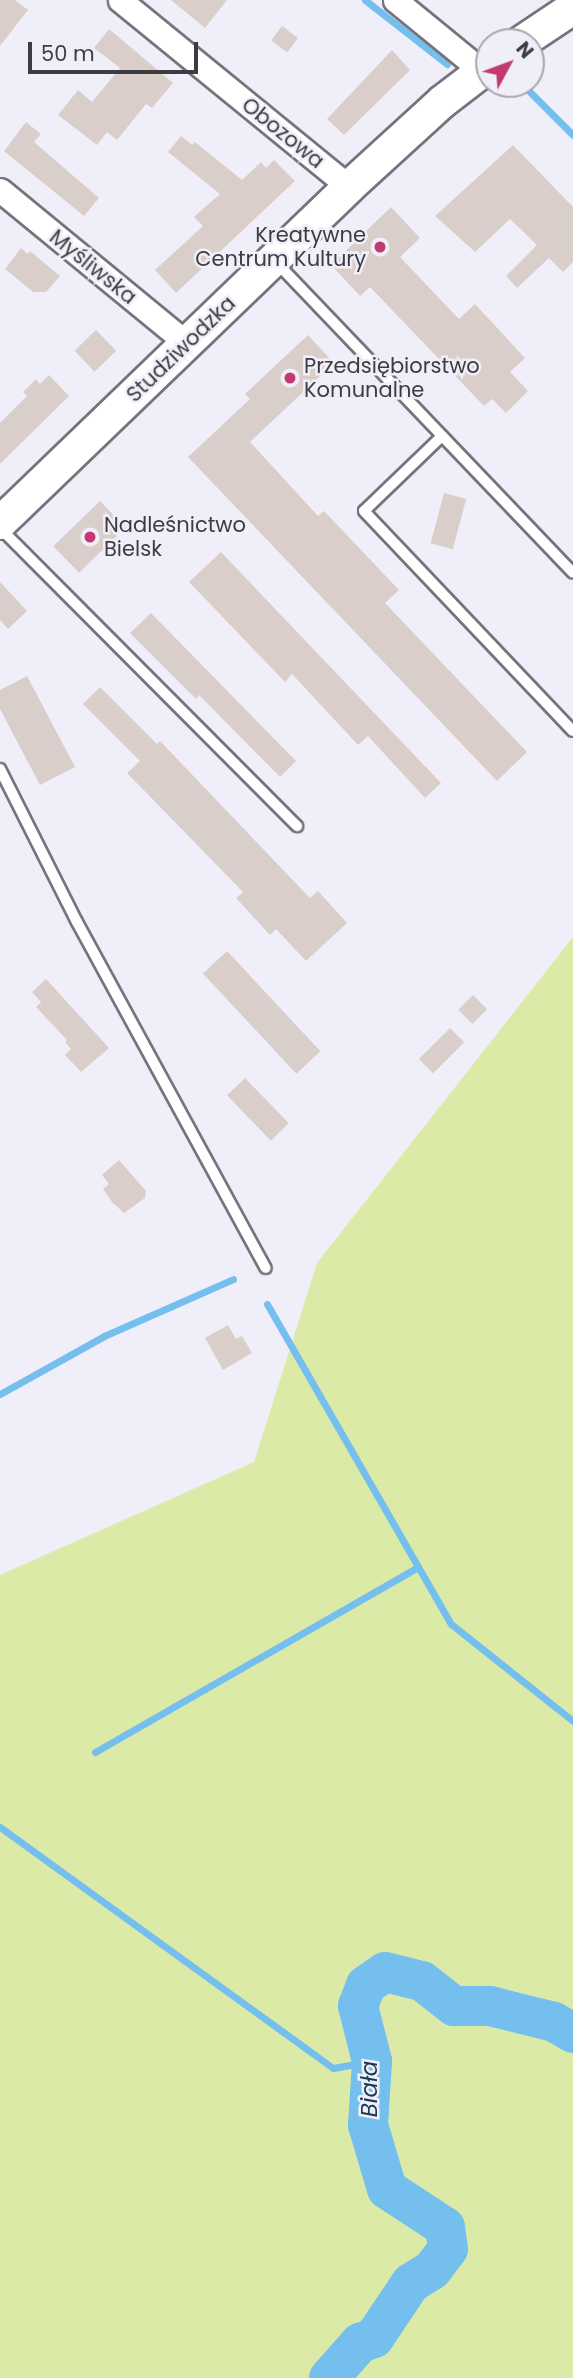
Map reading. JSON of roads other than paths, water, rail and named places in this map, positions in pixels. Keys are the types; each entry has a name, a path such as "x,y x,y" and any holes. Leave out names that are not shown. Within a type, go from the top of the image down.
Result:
{"street":[{"name":"Obozowa","path":"120,0 349,187"},
{"path":"395,0 475,60"},
{"path":"543,28 573,8"},
{"name":"Studziwodzka","path":"3,516 349,187 442,102 475,76"},
{"name":"Myśliwska","path":"0,190 186,343"}],"lane":[{"path":"274,260 573,573"},
{"path":"442,436 364,511 573,731"},
{"path":"3,516 297,826"},
{"path":"0,769 77,922 266,1268"}],"waterway":[{"path":"365,0 447,64"},
{"path":"536,98 573,135"},
{"path":"0,1394 104,1336 233,1279"},
{"path":"267,1304 451,1624 573,1721"},
{"path":"95,1752 418,1567"},
{"path":"0,1827 333,2068 372,2061"},
{"name":"Biała","path":"329,2378 360,2343 374,2338 411,2283 432,2270 448,2249 445,2227 387,2189 368,2125 372,2061 358,2006 366,1985 385,1972 422,1981 454,2006 490,2006 554,2022 573,2033"}],"place":[{"name":"Kreatywne Centrum Kultury","path":"380,247"},
{"name":"Przedsiębiorstwo Komunalne","path":"290,378"},
{"name":"Nadleśnictwo Bielsk","path":"90,537"}]}
